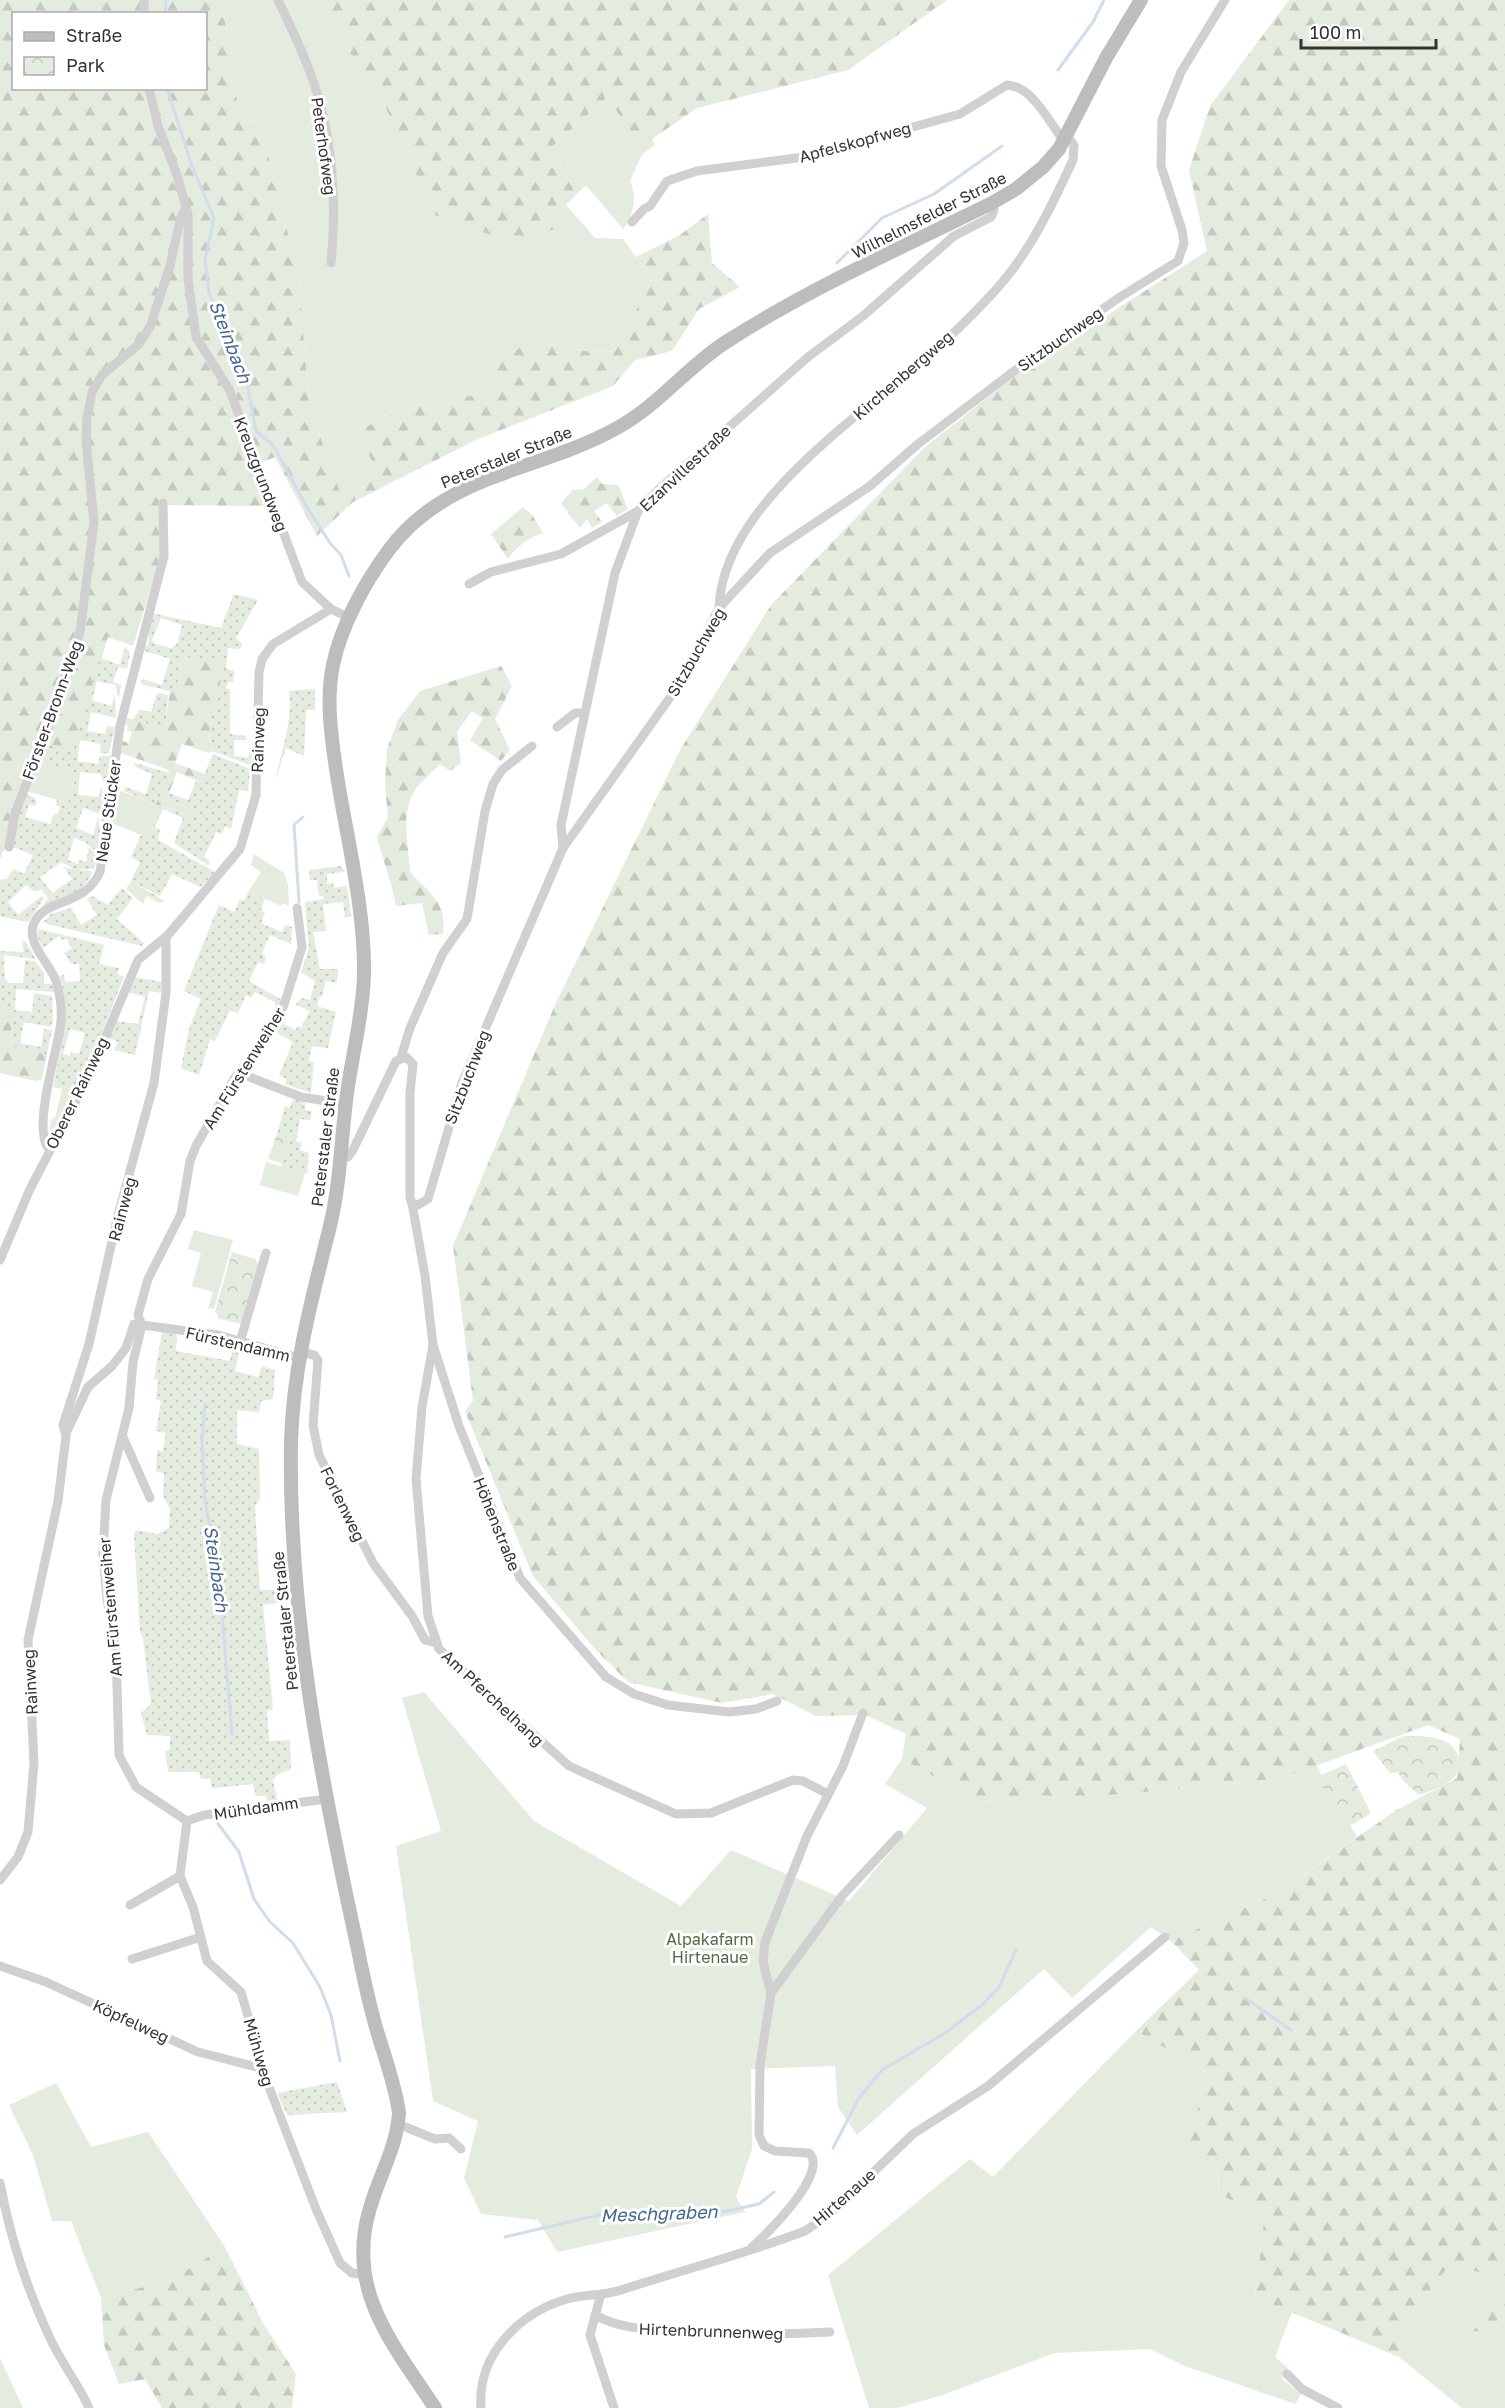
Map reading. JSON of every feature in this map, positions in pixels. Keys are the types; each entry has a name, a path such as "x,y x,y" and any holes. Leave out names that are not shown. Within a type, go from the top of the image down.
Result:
{"main road":[{"name":"Wilhelmsfelder Straße","path":"719,347 790,303 992,203 1016,189 1043,167 1065,139 1100,69 1141,0"},
{"name":"Peterstaler Straße","path":"435,2408 389,2340 372,2302 365,2276 363,2240 366,2220 398,2124 398,2103 375,2024 314,1735 292,1528 292,1423 299,1355 330,1224 363,994 364,955 333,750 330,691 334,661 350,618 387,552 428,509 482,481 576,447 622,425 661,398 719,347"}],"street":[{"name":"Peterhofweg","path":"278,0 322,108 331,182 331,263"},
{"name":"Sitzbuchweg","path":"412,1203 421,1205 429,1196 440,1150 462,1083 563,849 681,682 719,608 770,554 870,486 926,437 1022,366 1120,297 1178,261 1182,252 1183,239 1162,177 1159,149 1162,120 1181,72 1225,0"},
{"name":"Apfelskopfweg","path":"632,222 644,209 650,207 667,181 696,171 804,157 960,114 1007,85 1014,86 1035,102 1065,139"},
{"name":"Kreuzgrundweg","path":"150,90 158,126 186,206 189,221 189,296 196,337 234,403 302,582 331,609"},
{"name":"Kirchenbergweg","path":"719,608 722,584 741,540 771,497 829,437 932,352 999,285 1024,255 1073,160 1075,148 1065,139"},
{"name":"Ezanvillestraße","path":"563,849 561,825 615,573 638,511 657,490 808,357 863,316 954,236 991,217 994,210 992,203"},
{"name":"Förster-Bronn-Weg","path":"9,847 15,813 48,728 80,633 94,522 86,441 87,418 92,392 99,379 138,345 150,327 186,206"},
{"name":"Neue Stücker","path":"50,1150 43,1136 61,1011 56,982 34,943 32,928 45,910 82,895 93,884 100,872 120,726 164,556 163,503"},
{"path":"469,584 486,574 561,554 638,511"},
{"path":"331,609 350,618"},
{"name":"Rainweg","path":"0,1880 18,1857 28,1832 34,1763 28,1640 58,1501 66,1436 63,1425 89,1344 117,1219 156,1076 166,993 166,937 238,853 248,829 256,795 259,672 262,659 276,642 331,609"},
{"path":"556,727 575,713 584,713"},
{"path":"341,1159 348,1157 353,1150 389,1072 401,1057 410,1028 443,953 467,919 485,811 493,784 501,770 532,746"},
{"name":"Am Fürstenweiher","path":"187,1821 136,1787 126,1772 117,1746 117,1650 107,1599 103,1555 106,1500 117,1450 123,1437 132,1362 142,1325 138,1318 150,1273 180,1217 193,1153 239,1073 284,1005 303,947 297,908"},
{"name":"Oberer Rainweg","path":"0,1260 50,1150 88,1078 136,963 145,951 166,937"},
{"path":"401,1057 410,1059 413,1064 410,1131 412,1203"},
{"path":"239,1073 301,1097 346,1104"},
{"name":"Höhenstraße","path":"412,1203 425,1276 433,1345 455,1417 514,1568 527,1588 606,1677 644,1698 684,1708 739,1712 756,1709 777,1701"},
{"path":"240,1342 266,1253"},
{"path":"66,1436 88,1387 122,1354 129,1342 134,1324 142,1325"},
{"name":"Fürstendamm","path":"142,1325 210,1334 299,1355"},
{"name":"Am Pferchelhang","path":"433,1345 422,1407 416,1479 426,1600 436,1643 445,1655 569,1766 676,1814 711,1813 793,1780 803,1781 828,1794"},
{"name":"Forlenweg","path":"299,1355 314,1354 318,1360 313,1425 322,1462 373,1563 410,1613 425,1640 436,1643"},
{"path":"123,1437 150,1498"},
{"path":"750,2249 792,2204 806,2186 815,2166 814,2159 809,2153 775,2151 764,2146 759,2135 760,2065 771,1993 763,1962 763,1948 807,1836 863,1713"},
{"name":"Mühldamm","path":"187,1821 204,1815 326,1799"},
{"path":"130,1905 180,1876 187,1821"},
{"path":"771,1993 842,1896 899,1835"},
{"name":"Mühlweg","path":"180,1876 193,1907 209,1964 236,1985 241,1992 264,2070 316,2209 340,2263 352,2273 365,2276"},
{"name":"Hirtenaue","path":"481,2408 481,2388 485,2375 500,2345 513,2327 538,2310 566,2299 616,2292 805,2231 830,2214 913,2134 988,2086 1166,1936"},
{"path":"132,1959 201,1937"},
{"name":"Köpfelweg","path":"0,1966 56,1986 198,2052 264,2070"},
{"path":"398,2124 435,2139 449,2138 460,2149"},
{"path":"0,2183 12,2240 34,2301 49,2337 89,2408"},
{"path":"601,2294 590,2328 590,2340 614,2408"},
{"name":"Hirtenbrunnenweg","path":"595,2315 620,2327 655,2330 739,2336 830,2332"},
{"path":"1287,2374 1302,2389 1338,2408"}],"green space":[{"path":"0,0 222,0 240,120 260,121 299,278 309,406 343,500 378,477 359,430 408,407 492,392 495,356 546,339 583,351 614,352 652,280 636,257 680,235 708,214 712,263 740,287 699,309 672,351 635,360 613,386 478,439 353,502 317,536 275,457 255,465 269,506 160,505 161,556 133,646 108,637 73,751 38,761 0,859"},
{"path":"222,0 324,0 351,54 379,93 558,228 566,205 595,238 623,239 652,280 614,352 583,351 545,339 492,392 408,407 359,430 378,477 343,500 309,406 299,278 260,121 240,120"},
{"path":"324,0 947,0 848,70 697,108 652,139 646,129 633,135 607,97 553,146 586,185 566,205 558,228 511,242 435,215 379,93 351,54"},
{"path":"1289,0 1505,0 1505,2334 1473,2331 1499,2299 1494,2276 1450,2265 1412,2312 1399,2357 1255,2297 1265,2213 1219,2195 1218,2170 1182,2147 1212,2075 1136,2031 1199,1970 1171,1941 1276,1894 1395,1811 1457,1778 1460,1739 1428,1725 1282,1778 1126,1794 978,1801 902,1759 906,1734 866,1715 816,1716 773,1694 722,1703 628,1682 595,1649 533,1576 465,1411 473,1401 453,1246 555,1005 680,750 771,605 925,447 1025,368 1207,251 1189,170 1210,106"},
{"path":"608,96 633,135 646,128 655,145 642,154 630,181 633,206 630,218 623,229 553,146"},
{"path":"597,477 602,484 618,485 628,509 617,516 607,503 594,511 602,522 592,528 587,519 580,528 561,503 573,490 584,489"},
{"path":"523,507 533,516 543,533 523,543 508,559 491,534"},
{"path":"234,594 258,600 236,638 242,644 240,649 228,648 226,669 234,671 233,683 228,682 226,688 230,690 230,734 246,736 246,740 234,740 234,756 248,758 250,751 253,751 253,766 212,751 210,722 213,708 220,696 221,661 182,656 178,684 169,691 141,684 142,679 162,685 170,659 142,650 148,645 149,636 146,633 152,613 221,628","holes":["161,618 182,625 177,644 171,648 155,644 152,640"]},
{"path":"125,646 130,653 127,669 118,667 113,682 121,685 119,698 115,685 97,681 92,700 111,706 115,695 116,718 91,712 87,731 105,734 107,726 115,727 109,753 100,753 101,744 80,740 77,761 98,764 100,756 112,756 107,793 101,774 80,772 78,795 99,797 101,786 105,805 103,826 100,814 83,808 76,828 93,835 98,817 99,827 102,828 99,854 85,842 74,838 68,860 78,864 79,860 86,862 89,847 98,856 94,869 74,869 61,862 40,877 52,893 72,879 64,867 71,869 85,870 92,872 78,891 41,908 48,898 41,889 35,892 26,885 8,902 18,915 42,896 44,899 28,922 0,916 0,880 7,879 13,869 24,874 33,855 13,847 12,828 26,794 35,798 37,802 35,806 29,804 25,817 50,824 54,814 58,814 60,807 56,805 57,800 68,803 76,774 38,761 48,743 73,751 100,658 120,665"},
{"path":"182,656 222,661 220,696 209,735 212,751 209,753 182,744 175,763 205,774 201,782 177,772 167,798 193,811 191,816 155,804 162,795 169,770 121,753 122,741 129,743 132,732 127,730 128,725 125,725 127,718 165,728 170,689 178,684"},
{"path":"501,666 512,686 495,719 510,750 501,761 470,740 483,718 472,711 457,732 461,763 450,771 440,764 414,792 407,811 406,831 410,872 436,899 444,923 443,934 429,935 422,903 396,906 377,837 388,817 385,784 387,749 398,720 420,691"},
{"path":"315,689 315,710 306,710 304,756 286,748 275,781 288,725 289,691"},
{"path":"157,693 168,695 165,728 133,720 139,710 151,712"},
{"path":"213,754 250,769 248,791 239,790 231,829 225,826 222,834 216,832 204,857 210,861 208,865 174,843 183,818 163,809 155,827 160,830 158,840 213,871 214,874 200,887 172,874 160,896 131,881 140,862 131,857 141,835 149,838 160,806 191,816 192,810 167,798 169,793 188,800 196,781 201,782"},
{"path":"38,761 76,774 68,803 26,791"},
{"path":"135,763 169,773 162,795 155,804 124,791 125,787 146,794 152,774 134,766"},
{"path":"116,789 160,806 149,838 112,823"},
{"path":"254,854 284,873 288,885 289,906 283,903 281,906 249,891 261,872 251,865"},
{"path":"341,866 345,872 327,874 327,884 333,883 334,888 347,886 351,916 345,918 343,902 323,904 326,931 313,932 320,969 338,969 337,983 326,981 317,1006 336,1012 328,1048 312,1046 309,1061 314,1062 311,1093 285,1084 287,1079 279,1075 293,1042 276,1032 284,1018 286,1019 284,1024 295,1030 298,1026 301,1028 310,1011 295,1004 302,998 310,1000 315,981 301,972 309,948 305,902 324,899 323,896 319,896 317,880 310,880 309,870"},
{"path":"131,881 165,901 159,903 146,896 143,904 126,889"},
{"path":"122,888 133,898 117,919 144,943 142,946 47,924 44,921 51,914 71,908 81,925 97,915 87,899 92,896 108,905"},
{"path":"249,891 265,899 261,910 265,913 261,923 282,932 285,925 292,927 291,944 270,935 262,953 266,958 264,964 258,962 249,981 282,1000 275,1012 275,1002 255,992 251,998 246,995 238,1013 230,1010 215,1041 210,1039 199,1075 181,1068 189,1029 201,999 184,991 219,905 234,912 240,899 244,901"},
{"path":"38,929 104,945 99,964 119,968 117,974 124,977 93,1055 90,1055 79,1090 54,1085 65,1017 60,976 64,975 65,982 80,981 79,964 71,964 64,953 72,949 66,938 62,940 59,936 43,948 37,936","holes":["70,1029 85,1033 79,1054 71,1052 70,1056 63,1054"]},
{"path":"22,941 25,941 36,959 4,955 5,978 8,983 23,983 25,960 35,961 44,973 44,984 53,984 54,992 16,989 15,1010 32,1012 34,993 52,996 51,1027 24,1022 20,1043 41,1047 44,1029 52,1030 47,1054 12,1046 11,1019 0,1001 0,951 24,952"},
{"path":"134,977 162,982 161,993 149,991 135,1055 114,1050 118,1042 110,1038 116,1021 138,1024 145,997 128,992"},
{"path":"0,1001 11,1019 12,1046 47,1054 42,1079 36,1081 0,1073"},
{"path":"54,1085 79,1090 59,1120 50,1140 47,1138 62,1089 53,1087"},
{"path":"293,1099 305,1103 305,1110 312,1111 310,1120 300,1119 296,1141 302,1143 300,1150 309,1153 307,1174 281,1166 290,1138 277,1134 285,1106 290,1108"},
{"path":"277,1134 290,1138 282,1163 268,1159"},
{"path":"266,1162 305,1173 298,1196 260,1185"},
{"path":"194,1230 233,1240 214,1309 208,1308 213,1292 192,1286 201,1253 188,1249"},
{"path":"232,1252 255,1259 258,1265 241,1324 217,1318 218,1314 215,1312"},
{"path":"162,1332 177,1334 176,1351 230,1361 232,1351 239,1352 235,1371 258,1377 262,1366 275,1370 273,1399 261,1401 259,1412 237,1410 237,1444 259,1449 260,1499 255,1506 260,1590 283,1590 284,1602 263,1605 273,1709 267,1711 269,1741 290,1740 291,1769 277,1775 273,1781 278,1802 268,1804 266,1796 256,1796 253,1784 212,1788 210,1778 201,1779 199,1772 168,1772 165,1751 170,1750 170,1736 147,1735 141,1713 151,1704 143,1639 140,1632 134,1534 137,1530 157,1534 169,1528 170,1509 163,1495 164,1473 156,1472 157,1450 163,1451 166,1433 156,1431 161,1401 156,1399 158,1380 154,1379"},
{"name":"Alpakafarm Hirtenaue","path":"424,1692 534,1821 681,1906 731,1850 849,1901 927,1808 885,1784 902,1759 978,1801 1126,1794 1282,1778 1316,1765 1357,1837 1276,1894 1171,1941 1151,1927 1072,1998 1044,1969 857,2135 838,2107 835,2066 751,2069 752,2149 736,2197 745,2212 557,2252 538,2220 481,2214 464,2178 478,2121 433,2101 396,1846 441,1831 402,1698"},
{"path":"1404,1736 1423,1736 1449,1744 1458,1756 1458,1771 1454,1777 1441,1786 1419,1795 1403,1781 1398,1772 1390,1773 1373,1751"},
{"path":"1346,1764 1371,1813 1348,1827 1317,1777"},
{"path":"1136,2031 1212,2075 1219,2195 1265,2213 1255,2296 1292,2312 1275,2357 1288,2368 1282,2379 1301,2394 1295,2404 1185,2366 1150,2349 1054,2353 943,2395 897,2408 869,2408 828,2275 970,2159 993,2177"},
{"path":"337,2082 347,2112 287,2115 277,2093"},
{"path":"56,2083 91,2147 148,2132 225,2247 170,2280 101,2298 71,2221 52,2221 33,2155 9,2105"},
{"path":"225,2247 263,2323 296,2374 292,2408 162,2408 145,2379 119,2384 104,2345 101,2298 170,2280"},
{"path":"1449,2265 1494,2276 1499,2299 1473,2331 1505,2334 1505,2408 1462,2408 1399,2357 1412,2312"},
{"path":"0,2358 23,2408 0,2408"}],"waterway":[{"name":"Steinbach","path":"165,12 166,0"},
{"path":"1058,70 1093,22 1104,0"},
{"name":"Steinbach","path":"168,90 191,163 214,218 205,260 209,293 245,373 256,431 273,445 308,509 330,543 341,555 349,576"},
{"path":"837,263 882,218 934,194 1002,146"},
{"name":"Steinbach","path":"299,902 294,825 303,817"},
{"name":"Steinbach","path":"205,1404 202,1439 205,1502 218,1564 232,1734"},
{"name":"Steinbach","path":"216,1821 239,1852 254,1899 270,1922 293,1943 320,1987 331,2015 340,2061"},
{"name":"Meschgraben","path":"833,2148 859,2098 882,2070 945,2033 982,2005 999,1987 1016,1950"},
{"path":"1245,1998 1291,2030"},
{"name":"Meschgraben","path":"505,2237 603,2214 727,2211 759,2204 774,2192"}]}
